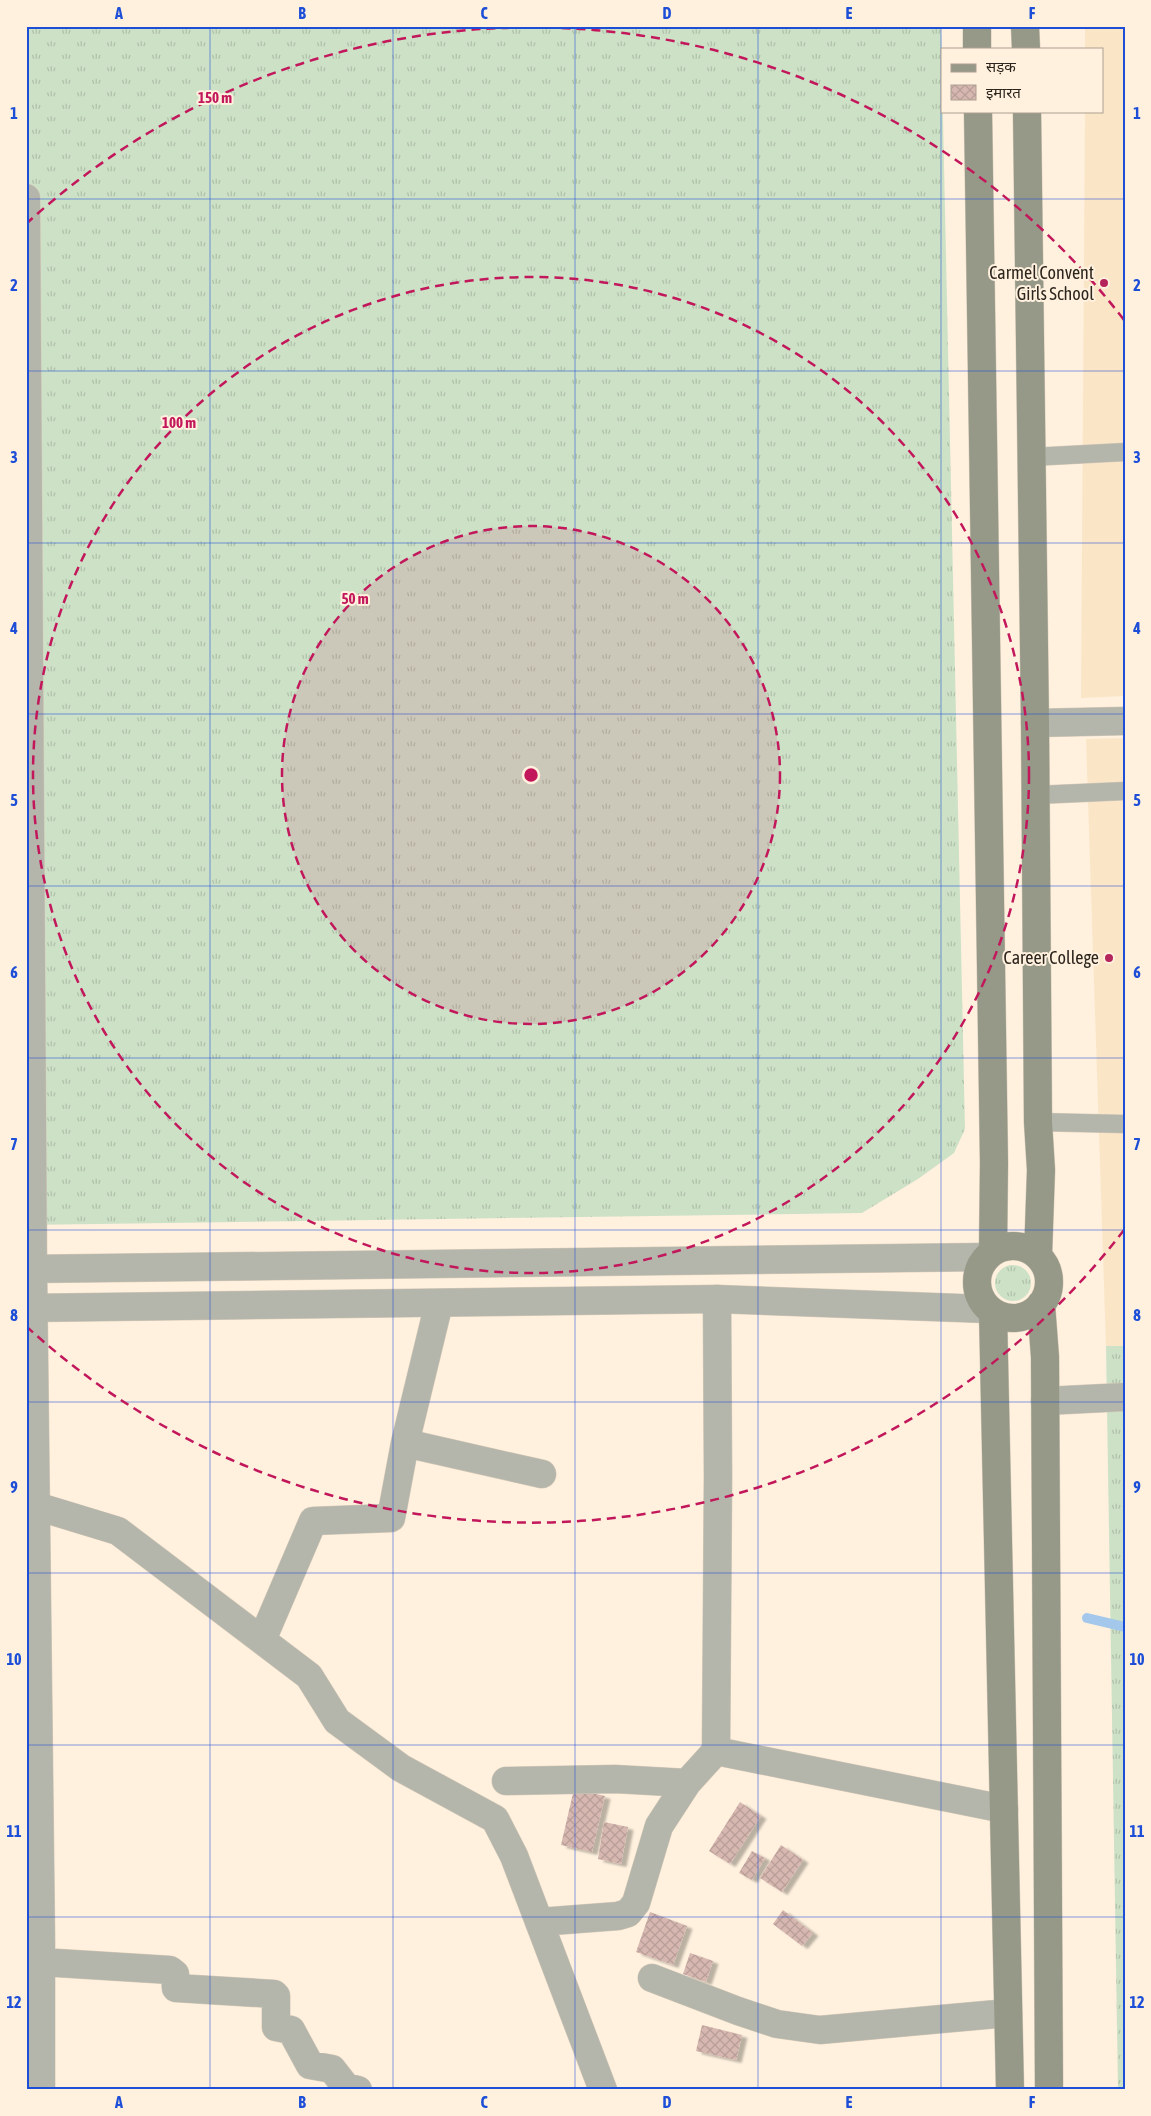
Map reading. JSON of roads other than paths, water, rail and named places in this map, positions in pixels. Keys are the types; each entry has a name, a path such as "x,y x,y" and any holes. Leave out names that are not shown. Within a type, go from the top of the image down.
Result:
{"main road":[{"path":"977,26 977,48"},
{"path":"1026,26 1026,48"},
{"path":"978,112 994,1172 990,1254"},
{"path":"1027,112 1036,795 1038,1122 1041,1170 1038,1256"},
{"path":"1012,1246 1026,1248 1038,1256 1046,1267 1049,1282 1047,1295 1041,1304 1027,1316 1013,1319 1000,1316 990,1310 979,1297 976,1283 979,1269 990,1254 998,1248 1012,1246"},
{"path":"1041,1304 1045,1356 1049,2090"},
{"path":"990,1310 1010,2090"}],"street":[{"path":"26,198 29,1270 36,1506 42,2090"},
{"path":"1035,723 1125,721"},
{"path":"29,1270 990,1254"},
{"path":"30,1308 717,1299 990,1310"},
{"path":"539,1922 618,1916 628,1913 636,1903 659,1826 687,1783 716,1751 717,1299"},
{"path":"262,1640 313,1521 392,1518 405,1443 439,1302"},
{"path":"1045,1401 1125,1397"},
{"path":"405,1443 542,1474"},
{"path":"36,1506 118,1531 309,1676 337,1721 401,1768 495,1819 514,1856 603,2090"},
{"path":"716,1751 1004,1810"},
{"path":"506,1781 615,1779 687,1783"},
{"path":"42,1962 170,1970 175,1974 176,1988 274,1994 276,1996 276,2027 291,2030 310,2065 332,2069 346,2087 358,2090"},
{"path":"652,1978 777,2024 820,2030 1008,2013"}],"lane":[{"path":"1032,457 1125,452"},
{"path":"1036,795 1125,791"},
{"path":"1038,1122 1125,1124"}],"waterway":[{"path":"1087,1618 1125,1627"}],"place":[{"name":"Carmel Convent Girls School","path":"1104,283"},
{"name":"Career College","path":"1109,958"}]}
